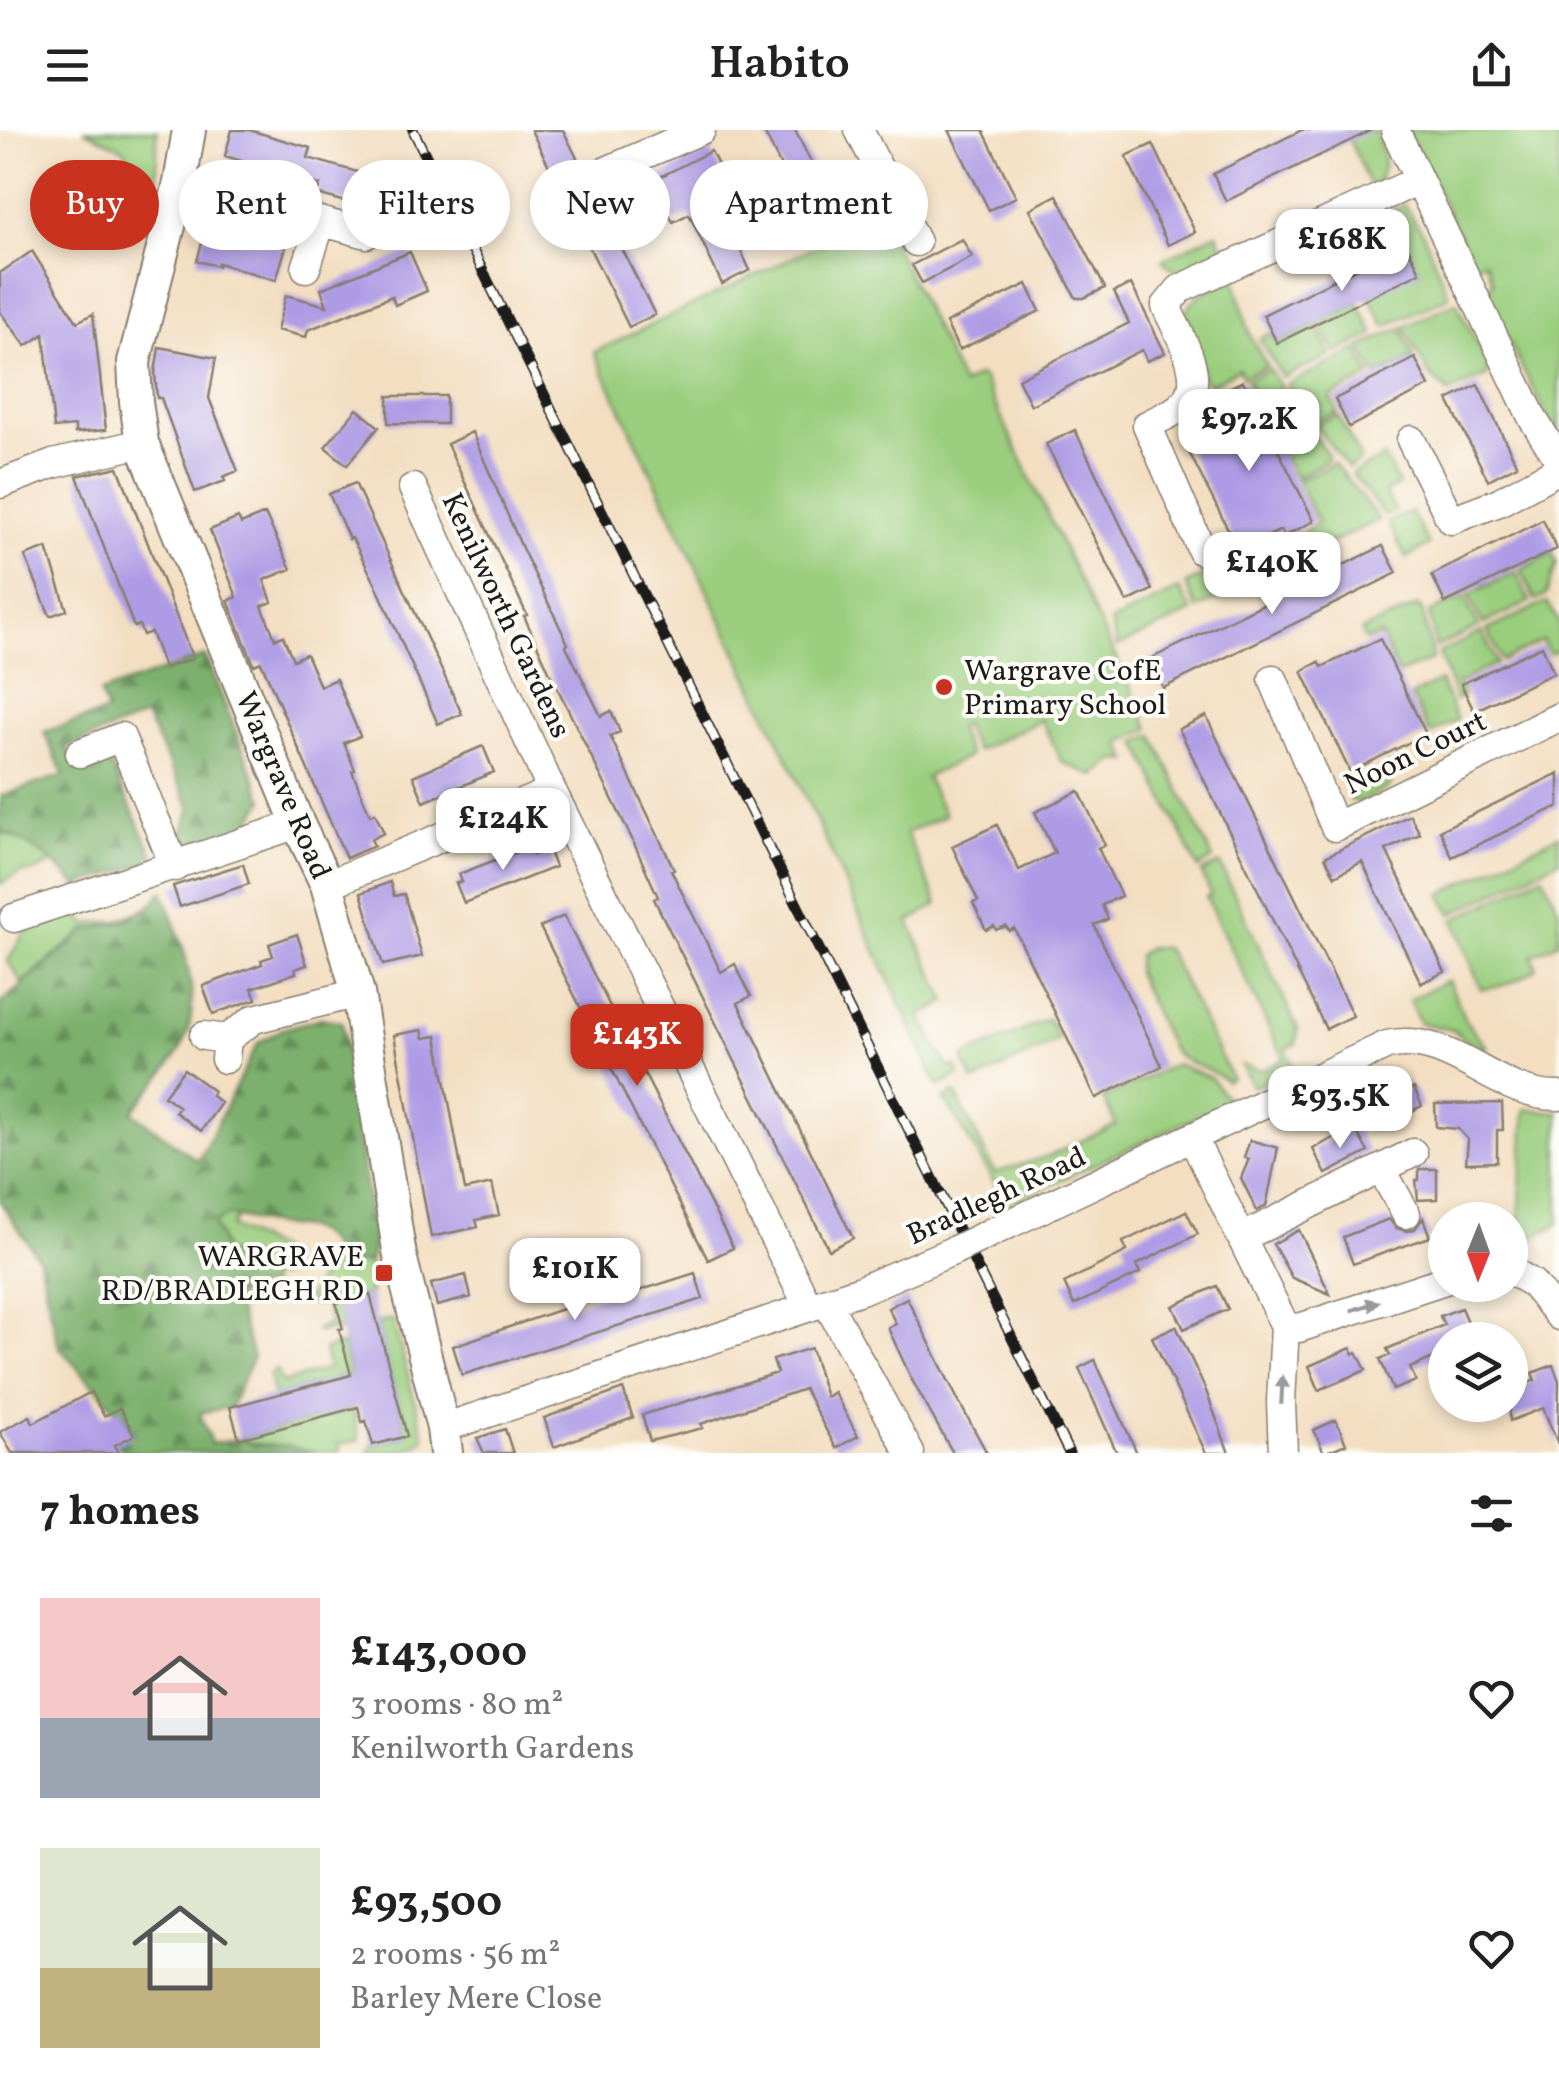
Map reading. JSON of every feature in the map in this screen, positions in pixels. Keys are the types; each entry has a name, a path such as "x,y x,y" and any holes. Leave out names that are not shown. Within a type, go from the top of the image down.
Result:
{"street":[{"name":"Wargrave Road","path":"184,160 189,130"},
{"path":"632,160 701,130"},
{"path":"859,130 874,160"},
{"path":"1394,130 1533,419 1559,460"},
{"path":"1202,551 1147,425 1175,410 1188,397 1193,383 1192,367 1166,306 1180,289 1419,180"},
{"name":"Wargrave Road","path":"179,187 134,362 142,442 298,824 327,884 358,993 400,1256 445,1440"},
{"path":"306,268 311,250"},
{"path":"1410,440 1451,520 1498,502 1559,469"},
{"path":"0,484 52,464 142,442"},
{"name":"Kenilworth Gardens","path":"413,488 552,792 817,1304 910,1453"},
{"name":"Noon Court","path":"1273,679 1335,826 1559,717"},
{"path":"80,753 121,737 175,867"},
{"path":"327,884 552,792"},
{"path":"14,918 298,824"},
{"path":"219,1045 254,1019 358,993"},
{"name":"Bradlegh Road","path":"445,1440 894,1278 1193,1139 1372,1050 1402,1041 1441,1049 1523,1090 1559,1096"},
{"path":"1193,1139 1286,1326 1280,1402 1283,1453"},
{"path":"1242,1238 1413,1153"},
{"path":"1382,1170 1406,1214"},
{"path":"1528,1281 1559,1316"},
{"path":"1286,1326 1300,1328 1428,1286"}],"green space":[{"path":"84,130 157,130 157,160 130,160 124,149"},
{"path":"1345,130 1375,130 1384,161 1381,175 1371,189"},
{"path":"1407,130 1559,130 1559,440 1483,291 1493,283 1485,261 1474,265"},
{"path":"1404,204 1423,233 1449,296 1385,326 1369,296 1419,271 1396,223 1366,241 1359,231"},
{"path":"1217,233 1226,255 1209,264 1186,271 1170,267 1162,260"},
{"name":"Wargrave CofE Primary School","path":"808,250 896,250 962,385 978,376 983,379 1150,729 1121,742 1128,761 1114,761 1095,776 1062,762 1041,720 976,751 962,724 957,728 969,756 926,777 945,815 906,833 938,904 909,922 947,1002 920,1016 949,1068 956,1066 960,1076 938,1086 594,352"},
{"path":"1235,279 1250,336 1267,366 1243,377 1239,369 1211,384 1204,380 1186,311 1201,294"},
{"path":"1456,302 1488,365 1488,375 1449,393 1429,374 1404,327"},
{"path":"1358,303 1374,334 1336,353 1320,324"},
{"path":"1316,325 1331,355 1283,378 1259,339 1271,333 1278,344"},
{"path":"1401,328 1414,357 1376,375 1361,347"},
{"path":"1358,350 1371,376 1331,397 1337,412 1313,422 1287,385"},
{"path":"1269,369 1298,414 1270,429 1247,380"},
{"path":"1338,415 1361,460 1348,468 1315,425"},
{"path":"1306,424 1328,460 1296,478 1275,440"},
{"path":"1384,457 1399,485 1385,493 1395,511 1385,516 1352,474"},
{"path":"1334,463 1379,520 1314,551 1304,531 1318,523 1297,481"},
{"path":"1411,511 1429,545 1406,558 1388,522"},
{"path":"1299,533 1311,553 1277,569 1268,549"},
{"path":"1258,545 1271,572 1197,609 1186,584 1241,559 1240,554"},
{"path":"1552,553 1557,563 1546,595 1535,600 1521,570"},
{"path":"1516,572 1530,602 1483,624 1468,595"},
{"path":"1180,589 1192,612 1117,647 1111,622"},
{"path":"1464,597 1479,627 1436,647 1429,613"},
{"path":"1547,602 1559,622 1559,650 1550,654 1542,641 1502,661 1487,630"},
{"path":"1418,606 1433,659 1399,674 1381,635 1366,641 1361,631"},
{"path":"1482,632 1497,663 1458,683 1463,696 1456,700 1439,653"},
{"path":"205,656 264,800 244,831 195,844 181,838 191,808 145,716 66,748 76,765 108,760 153,854 145,864 77,886 42,854 0,831 0,796 64,775 44,732 107,712 100,693"},
{"path":"1440,681 1457,720 1430,734 1411,696"},
{"path":"1153,735 1213,859 1198,868 1137,742"},
{"path":"1390,765 1390,787 1361,802 1350,800 1349,786"},
{"path":"0,831 21,839 55,861 0,884"},
{"path":"1559,835 1559,860 1452,914 1441,894"},
{"path":"1220,864 1298,1029 1296,1044 1286,1048 1294,1069 1253,1087 1241,1065 1262,1070 1284,1059 1206,897 1211,895 1201,872"},
{"path":"1543,875 1559,909 1559,942 1532,956 1537,968 1531,972 1503,985 1481,989 1454,920"},
{"path":"163,891 188,970 192,1011 180,1050 132,1112 198,1161 258,1043 283,1029 321,1018 342,1022 374,1243 369,1262 340,1258 324,1238 305,1229 229,1215 214,1223 225,1253 257,1259 270,1273 270,1287 256,1287 234,1299 253,1357 230,1407 200,1413 211,1444 239,1439 254,1446 286,1446 314,1453 123,1453 117,1444 134,1434 120,1409 116,1410 59,1347 39,1259 0,1201 0,1004 86,930 125,921 148,908"},
{"path":"148,908 125,922 86,930 22,983 8,961 30,923 44,919 49,926 56,923 54,916 74,909 86,924 117,921"},
{"path":"1150,947 1164,948 1170,955 1231,1078 1226,1081 1182,1058 1170,1047 1136,972 1138,955"},
{"path":"1448,980 1465,1020 1487,1047 1479,1048 1452,1030 1420,1023 1409,1000"},
{"path":"1048,1019 1059,1040 974,1082 963,1058"},
{"path":"1176,1064 1211,1078 1229,1102 1007,1205 945,1099 955,1093 995,1173 1051,1155 1116,1125 1103,1098"},
{"path":"1525,1109 1559,1112 1559,1224 1528,1240 1528,1202 1520,1202"},
{"path":"229,1215 237,1216 231,1227 289,1255 287,1273 277,1277 257,1259 225,1253 213,1223"},
{"path":"333,1254 352,1263 369,1262 370,1294 336,1303 343,1329 317,1332 316,1329 329,1325 326,1303 311,1304 307,1299"},
{"path":"393,1320 425,1438 406,1449 368,1453 373,1445 407,1436 377,1323"},
{"path":"342,1344 351,1375 274,1396 269,1375 276,1369 282,1383 328,1369 324,1350"},
{"path":"353,1408 359,1440 338,1444 340,1453 239,1439"}],"building":[{"path":"232,130 249,130 311,148 308,158 315,160 238,160 225,156"},
{"path":"531,130 563,130 578,160 546,160"},
{"path":"763,130 795,130 810,160 778,160"},
{"path":"949,130 983,130 1016,197 989,210"},
{"path":"1302,130 1372,130 1226,201 1213,174"},
{"path":"1153,144 1195,232 1168,245 1126,156"},
{"path":"711,151 716,160 693,160"},
{"path":"322,162 342,168 342,201 322,195"},
{"path":"690,162 690,216 673,222 670,216 670,172"},
{"path":"1057,195 1105,288 1084,298 1076,298 1030,209"},
{"path":"962,239 972,257 922,283 912,265"},
{"path":"1406,244 1420,272 1277,343 1263,315"},
{"path":"200,250 285,250 276,280 197,261"},
{"path":"591,250 623,250 655,315 629,327"},
{"path":"706,250 740,250 750,270 722,284"},
{"path":"32,251 77,322 93,314 106,430 75,433 75,426 54,428 44,334 26,346 0,312 0,273"},
{"path":"410,252 427,291 395,305 392,296 308,330 306,337 277,330 286,295 327,306 321,289"},
{"path":"1027,284 1040,311 959,350 946,323"},
{"path":"1131,284 1165,353 1147,361 1142,350 1031,405 1018,379 1129,323 1114,292"},
{"path":"159,347 216,358 209,398 238,471 223,477 225,481 195,492 161,398 157,398"},
{"path":"1415,358 1429,386 1349,427 1335,399"},
{"path":"1243,381 1314,521 1284,536 1281,530 1239,551 1188,450 1230,428 1214,395"},
{"path":"1478,385 1517,465 1488,480 1448,400"},
{"path":"388,396 446,396 446,424 388,423"},
{"path":"357,409 379,427 347,465 325,447"},
{"path":"1075,430 1152,590 1127,602 1046,444"},
{"path":"472,432 566,646 601,716 611,711 620,732 610,736 721,972 735,964 751,996 738,1003 853,1238 829,1250 654,899 658,897 632,839 550,673 447,444"},
{"path":"118,467 193,659 164,668 151,632 143,635 139,625 134,627 77,476"},
{"path":"355,483 462,714 438,724 376,585 329,494"},
{"path":"265,514 291,569 264,580 272,602 262,606 275,639 283,636 293,660 306,654 320,686 336,679 360,736 344,743 355,770 352,771 370,815 375,813 384,833 371,839 374,846 346,858 261,662 254,665 228,601 237,597 210,530 238,518 241,524"},
{"path":"1543,520 1557,549 1445,603 1432,575"},
{"path":"1383,546 1397,573 1163,688 1150,659"},
{"path":"47,548 67,610 50,616 25,556"},
{"path":"1380,639 1426,734 1350,772 1302,671 1319,662 1322,667"},
{"path":"1542,646 1554,673 1474,711 1461,684"},
{"path":"1206,716 1353,1016 1326,1029 1179,729"},
{"path":"483,746 494,772 424,802 413,776"},
{"path":"1559,773 1559,806 1452,857 1440,830"},
{"path":"1079,791 1105,845 1098,848 1121,896 1102,905 1108,919 1094,925 1162,1066 1096,1098 1014,928 996,930 994,926 986,930 973,903 978,901 952,846 997,825 1019,870 1055,853 1035,812"},
{"path":"1410,815 1420,834 1386,850 1445,972 1421,983 1362,862 1335,876 1325,857"},
{"path":"529,847 533,855 548,849 555,867 464,903 456,883 462,882 459,874"},
{"path":"243,864 249,884 180,907 173,886"},
{"path":"390,882 394,896 404,894 422,956 383,965 361,893"},
{"path":"564,916 733,1248 708,1260 540,927"},
{"path":"297,934 307,965 295,969 296,973 252,988 256,999 213,1014 203,986 262,964 261,960 273,956 269,944"},
{"path":"422,1030 424,1038 437,1036 465,1190 492,1184 499,1215 476,1220 478,1227 431,1237 394,1035"},
{"path":"184,1069 214,1091 211,1095 221,1103 201,1131 175,1112 179,1107 164,1096"},
{"path":"1405,1082 1409,1090 1414,1088 1422,1106 1401,1116 1397,1109 1356,1129 1345,1106 1352,1099 1378,1086 1382,1093"},
{"path":"1502,1103 1503,1130 1497,1130 1497,1162 1466,1163 1468,1140 1458,1129 1436,1127 1435,1104"},
{"path":"1354,1127 1368,1152 1326,1174 1313,1149"},
{"path":"1250,1140 1278,1148 1266,1206 1257,1211 1241,1178 1249,1159 1244,1157"},
{"path":"1419,1169 1437,1169 1437,1199 1418,1200"},
{"path":"1186,1211 1198,1234 1136,1265 1140,1273 1074,1305 1064,1283 1127,1251 1123,1242"},
{"path":"1423,1218 1428,1238 1353,1264 1343,1237 1389,1219 1396,1228 1415,1229"},
{"path":"1299,1230 1330,1294 1292,1278 1273,1244"},
{"path":"695,1273 703,1299 462,1375 453,1346 627,1287 629,1294"},
{"path":"466,1275 471,1297 437,1306 431,1284"},
{"path":"1217,1286 1228,1309 1184,1329 1173,1306"},
{"path":"370,1294 407,1436 373,1445 358,1407 239,1439 230,1407 351,1375 336,1303"},
{"path":"907,1298 987,1453 953,1453 912,1380 888,1328 896,1324 888,1308"},
{"path":"1461,1308 1467,1322 1443,1322 1440,1316"},
{"path":"1176,1326 1229,1453 1206,1453 1152,1337"},
{"path":"1428,1332 1428,1360 1410,1368 1416,1381 1393,1390 1380,1359 1390,1355 1387,1349"},
{"path":"811,1348 826,1397 834,1392 858,1436 836,1448 804,1389 701,1424 703,1428 650,1441 642,1415 777,1373 773,1360"},
{"path":"1351,1348 1366,1370 1319,1390 1309,1366"},
{"path":"1095,1360 1137,1453 1117,1453 1079,1368"},
{"path":"1553,1365 1559,1381 1558,1444 1543,1408 1528,1414 1528,1383 1535,1380 1532,1373"},
{"path":"623,1389 633,1418 554,1447 544,1418"},
{"path":"91,1392 104,1416 120,1408 134,1435 115,1445 119,1453 12,1453 0,1432 30,1416 33,1423"},
{"path":"1336,1420 1346,1444 1324,1453 1314,1430"},
{"path":"505,1429 513,1453 484,1453 477,1438"}],"railway":[{"path":"413,130 1069,1453"}],"place":[{"name":"Wargrave CofE Primary School","path":"944,687"},
{"name":"WARGRAVE RD/BRADLEGH RD","path":"384,1273"}]}
